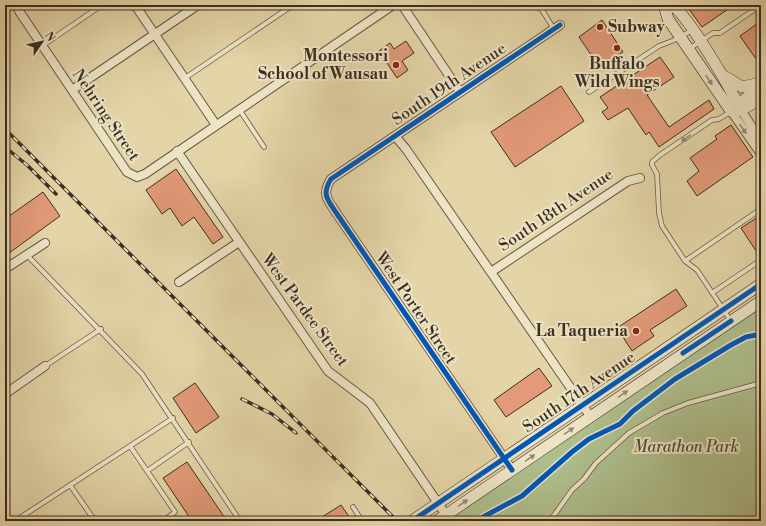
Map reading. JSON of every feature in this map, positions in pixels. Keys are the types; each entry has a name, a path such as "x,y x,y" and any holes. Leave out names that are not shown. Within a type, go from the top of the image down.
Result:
{"main road":[{"path":"664,5 667,18 680,38 737,108"},
{"path":"671,5 678,10 693,30 721,73 737,108"},
{"path":"721,73 732,82 742,87 761,84"},
{"path":"737,108 761,84"},
{"path":"737,108 761,98"},
{"name":"South 17th Avenue","path":"412,521 761,284"},
{"name":"South 17th Avenue","path":"441,518 761,301"}],"street":[{"path":"135,5 216,125"},
{"path":"72,90 198,5"},
{"path":"177,151 392,5"},
{"path":"402,5 460,92"},
{"name":"Nehring Street","path":"18,6 42,46 127,172 134,176 145,174 177,151"},
{"name":"South 19th Avenue","path":"352,164 557,27"},
{"path":"737,108 758,129 761,141"},
{"path":"737,108 761,154"},
{"path":"395,136 590,416"},
{"name":"West Pardee Street","path":"177,151 328,371 370,403 438,503 441,518"},
{"name":"West Porter Street","path":"352,164 331,179 325,189 326,197 512,470"},
{"name":"South 18th Avenue","path":"491,272 628,181 640,178"},
{"path":"5,269 45,242"},
{"path":"179,282 239,242"},
{"path":"5,394 45,366"}],"lane":[{"path":"42,46 102,5"},
{"path":"184,78 293,5"},
{"path":"537,5 557,27"},
{"path":"688,49 713,33 720,32 761,5"},
{"path":"589,92 659,46 680,38 693,30"},
{"path":"731,321 697,270 685,261 662,226 659,213 657,174 652,165 656,158 712,120 719,119 737,108"},
{"path":"239,109 264,147"},
{"path":"685,261 761,209"},
{"path":"26,255 101,329 142,374 173,418 240,521"},
{"path":"712,293 761,260"},
{"path":"45,366 101,329"},
{"path":"550,521 596,463 629,432 663,413 688,403 761,383"},
{"path":"15,521 173,418"},
{"path":"147,471 189,442"},
{"path":"130,446 175,512 162,521"},
{"path":"70,485 95,521"},
{"path":"352,507 362,521"}],"green space":[{"name":"Marathon Park","path":"761,307 761,521 446,521"}],"building":[{"path":"686,5 734,5 702,27"},
{"path":"602,20 623,52 600,68 579,37"},
{"path":"761,21 761,66 740,36"},
{"path":"406,41 414,53 402,61 408,70 397,78 379,51 390,43 394,49"},
{"path":"660,57 674,77 647,95 669,127 709,100 714,109 659,147 649,132 646,135 628,108 608,120 602,112 608,108 600,97"},
{"path":"561,86 584,121 515,167 491,132"},
{"path":"731,125 753,157 697,196 687,181 699,171 690,158 717,139 715,136"},
{"path":"176,169 223,237 213,244 194,217 182,226 170,208 162,214 146,190"},
{"path":"43,192 60,216 5,256 5,219"},
{"path":"761,215 761,257 760,257 741,228"},
{"path":"676,289 687,306 650,330 654,336 632,351 617,328"},
{"path":"539,368 552,386 506,417 494,400"},
{"path":"195,383 219,417 196,433 173,398"},
{"path":"187,462 227,521 192,521 163,478"},
{"path":"341,505 352,521 324,521 322,517"}],"railway":[{"path":"5,129 397,521"},
{"path":"5,147 27,165 56,194"},
{"path":"242,399 272,414 296,433"}],"cycle path":[{"path":"512,470 331,205 327,197 326,189 331,179 560,25"},
{"path":"412,521 761,284"},
{"path":"683,353 731,321"},
{"path":"479,521 483,517 522,496 572,452 589,439 620,424 633,411 675,379 746,337 761,334"}],"place":[{"name":"Subway","path":"600,27"},
{"name":"Buffalo Wild Wings","path":"617,48"},
{"name":"Montessori School of Wausau","path":"396,65"},
{"name":"La Taqueria","path":"636,331"}]}
